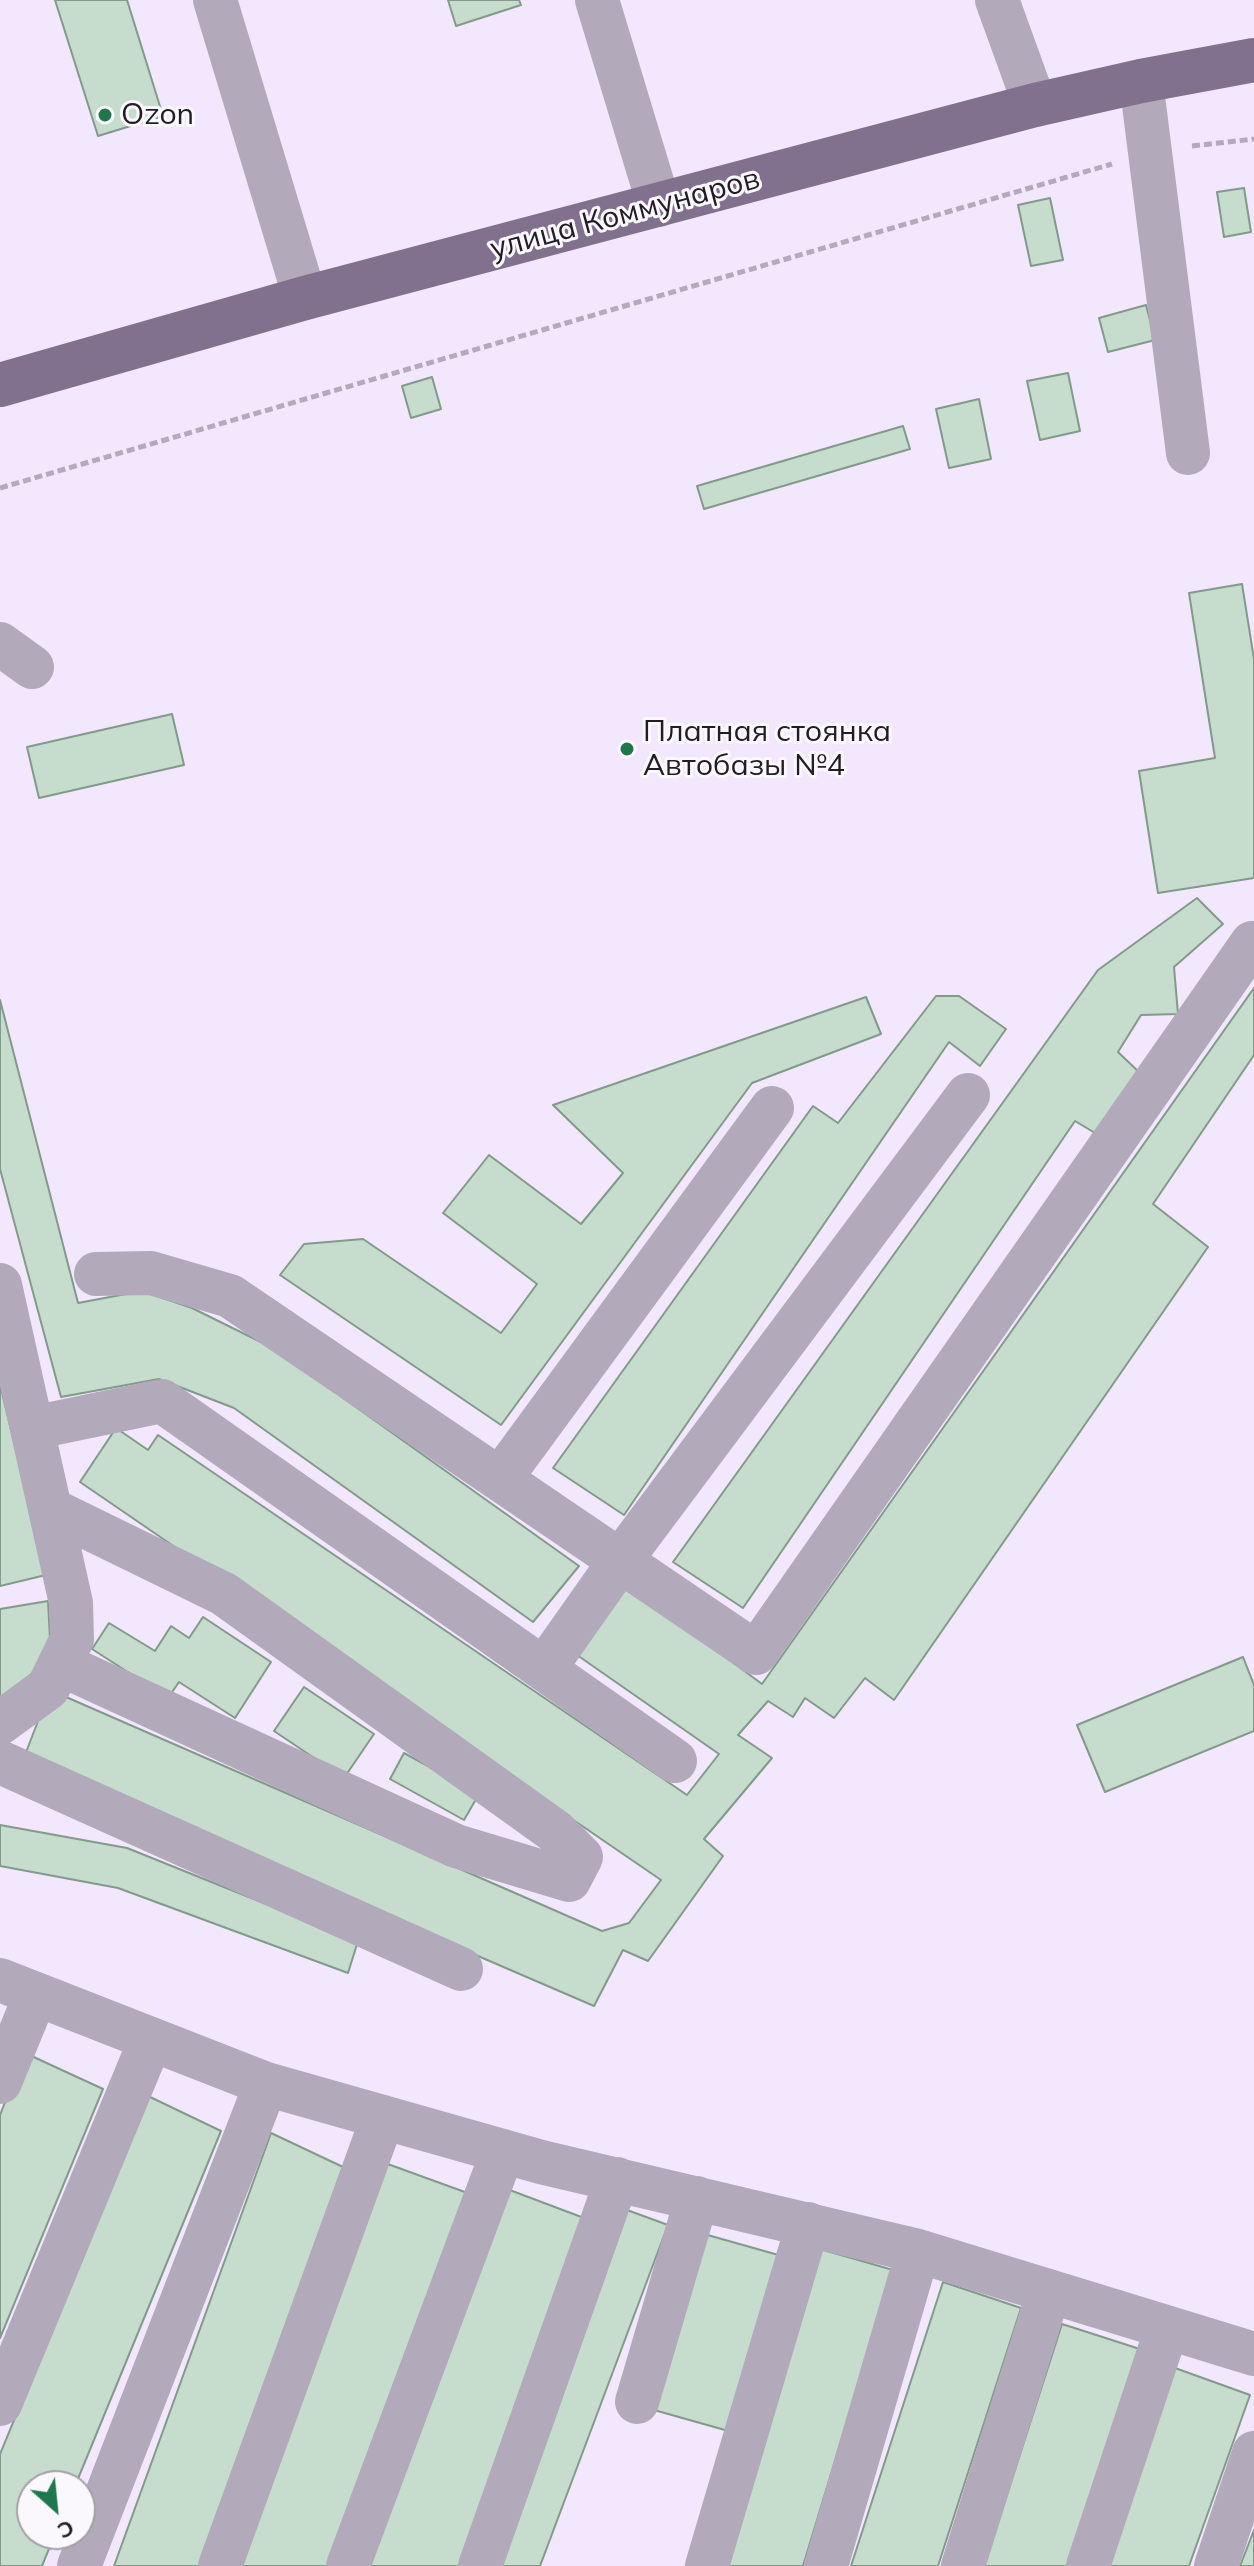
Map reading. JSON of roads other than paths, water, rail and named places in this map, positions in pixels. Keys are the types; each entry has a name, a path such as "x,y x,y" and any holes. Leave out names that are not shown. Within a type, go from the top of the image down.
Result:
{"main road":[{"name":"улица Коммунаров","path":"0,385 305,298 1035,105 1254,60"}],"lane":[{"path":"215,0 305,298"},
{"path":"597,0 659,205"},
{"path":"997,0 1035,105"},
{"path":"1141,81 1188,453"},
{"path":"96,1274 151,1273 230,1296 756,1653 1252,943"},
{"path":"544,1669 620,1561 968,1095"},
{"path":"500,1479 772,1108"},
{"path":"0,1285 71,1603 72,1639 48,1688 0,1723"},
{"path":"32,1428 162,1401 675,1761"},
{"path":"50,1509 224,1594 556,1832 581,1857 569,1880 456,1846 60,1664"},
{"path":"0,1762 461,1969"},
{"path":"0,2082 18,1987 266,2084 503,2151 918,2251 1254,2354"},
{"path":"0,2404 151,2039"},
{"path":"79,2566 266,2084"},
{"path":"220,2566 383,2117"},
{"path":"348,2566 503,2151"},
{"path":"480,2566 617,2179"},
{"path":"637,2402 697,2198"},
{"path":"707,2566 808,2224"},
{"path":"826,2566 918,2251"},
{"path":"963,2566 1049,2291"},
{"path":"1088,2566 1167,2328"},
{"path":"1216,2566 1254,2453"}],"place":[{"name":"Ozon","path":"105,115"},
{"name":"Платная стоянка Автобазы №4","path":"627,749"}]}
